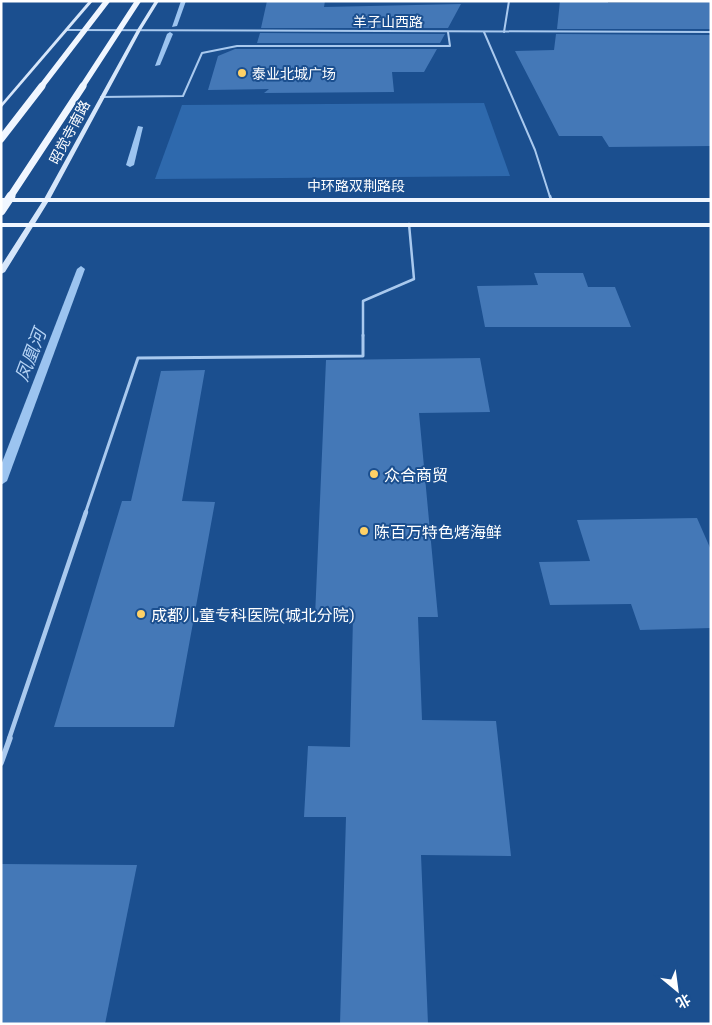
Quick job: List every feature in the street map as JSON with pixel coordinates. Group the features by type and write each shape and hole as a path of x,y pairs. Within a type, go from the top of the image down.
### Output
{"main road":[{"path":"1,139 107,1"},
{"name":"昭觉寺南路","path":"1,210 138,1"},
{"name":"中环路双荆路段","path":"1,200 711,200"},
{"path":"1,225 711,224"}],"street":[{"path":"1,107 91,1"},
{"name":"昭觉寺南路","path":"1,272 47,200 139,30 157,1"},
{"path":"504,32 509,1"},
{"name":"羊子山西路","path":"66,30 711,32"}],"lane":[{"path":"102,97 183,96 202,53 215,49 237,46 450,46 448,32"},
{"path":"484,32 535,150 551,199"},
{"path":"1,763 138,358 363,356 363,301 414,279 409,224"}],"shaded area":[{"path":"484,103 510,176 155,179 182,105"}],"building":[{"path":"267,1 325,1 324,7 461,4 448,28 261,28"},
{"path":"560,1 608,1 608,3 711,2 711,29 557,29"},
{"path":"260,33 445,34 440,43 257,43"},
{"path":"556,34 711,35 711,146 609,147 602,136 559,136 515,51 554,50"},
{"path":"235,49 437,49 424,72 392,72 394,92 264,93 269,89 208,90 218,56"},
{"path":"534,273 583,273 588,287 615,287 631,327 485,327 477,286 538,285"},
{"path":"480,358 490,412 419,413 438,617 418,617 422,720 496,721 511,856 421,855 428,1024 340,1024 346,817 304,817 308,746 350,747 353,617 315,617 326,360"},
{"name":"成都儿童专科医院(城北分院)","path":"205,370 182,501 215,502 174,727 54,727 122,501 131,501 161,371"},
{"path":"697,518 711,550 711,628 640,630 631,604 550,605 539,562 590,561 577,520"},
{"path":"1,864 137,865 105,1024 1,1024"}],"waterway":[{"name":"凤凰河","path":"174,26 184,1"},
{"name":"凤凰河","path":"157,65 170,34"},
{"name":"凤凰河","path":"130,165 140,127"},
{"name":"凤凰河","path":"1,481 81,269"}],"place":[{"name":"泰业北城广场","path":"242,73"},
{"name":"众合商贸","path":"374,474"},
{"name":"陈百万特色烤海鲜","path":"364,531"},
{"name":"成都儿童专科医院(城北分院)","path":"141,614"}]}
